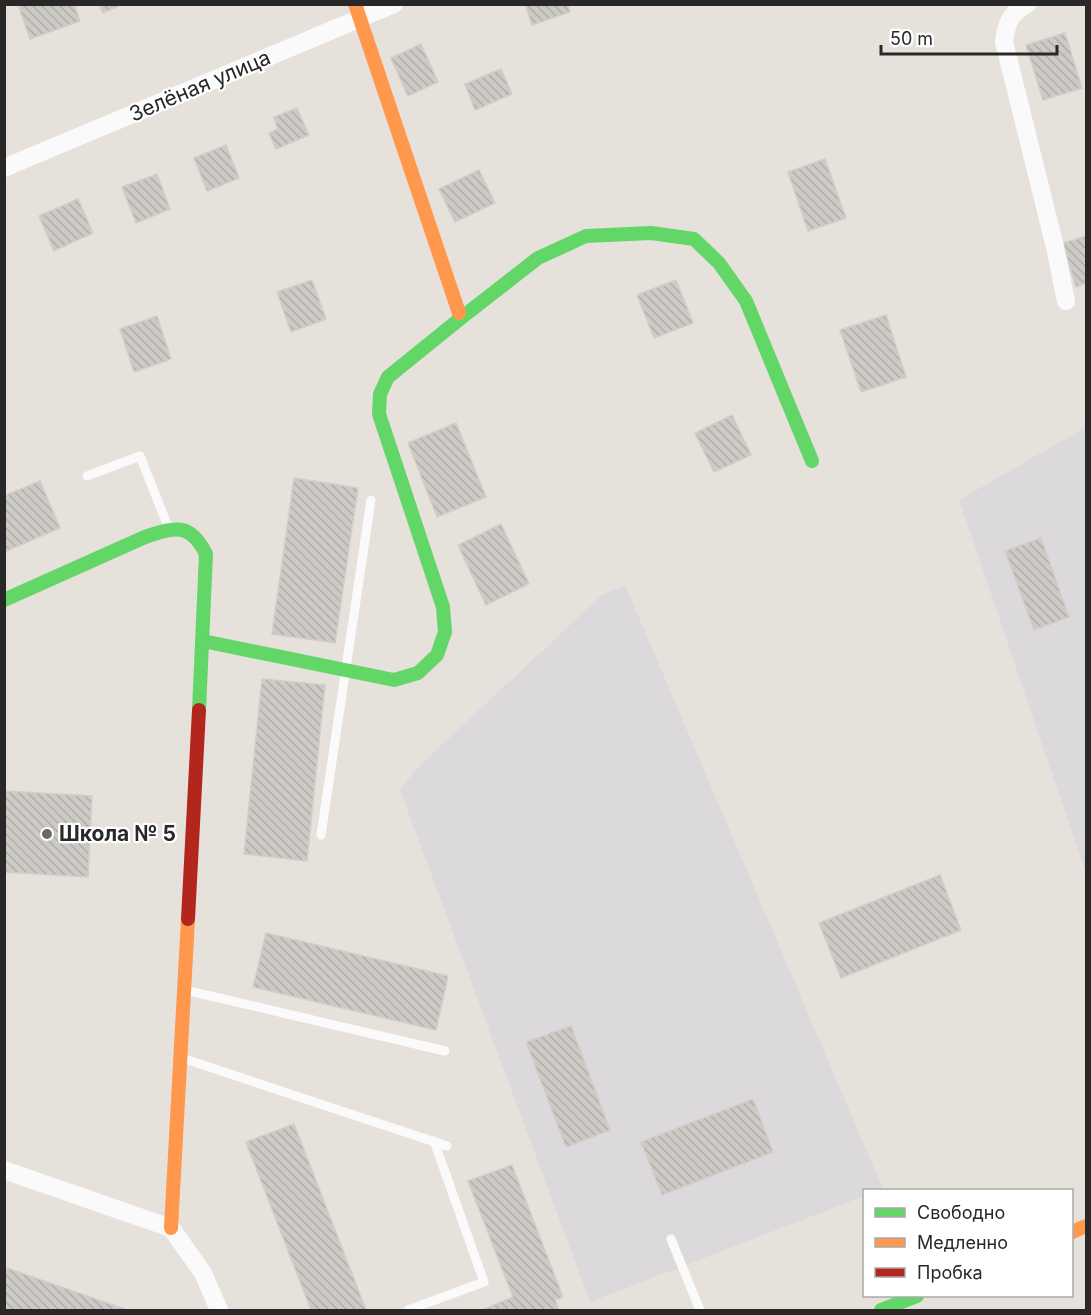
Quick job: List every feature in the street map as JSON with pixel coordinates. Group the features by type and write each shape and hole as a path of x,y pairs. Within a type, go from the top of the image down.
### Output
{"main road":[{"path":"358,12 461,318"},
{"path":"203,641 394,680 418,673 437,655 445,632 443,607 379,414 380,394 388,377 538,258 586,236 651,233 694,239 719,262 747,301 812,460"},
{"path":"4,600 145,537 169,529 186,531 198,538 206,554 171,1228"},
{"path":"880,1311 915,1297"}],"street":[{"name":"Зелёная улица","path":"4,168 358,12 394,4"},
{"path":"1027,4 1018,9 1006,23 1004,42 1055,247 1066,301"},
{"path":"4,1170 171,1228 203,1273 219,1311"}],"lane":[{"path":"87,476 140,456 169,529"},
{"path":"321,835 371,500"},
{"path":"184,990 446,1051"},
{"path":"180,1058 447,1146"},
{"path":"408,1311 484,1282 434,1142"},
{"path":"671,1239 700,1311"}],"shaded area":[{"path":"1086,427 1086,873 959,500"},
{"path":"625,585 883,1189 863,1189 863,1196 590,1302 400,790 417,768 602,595"}],"building":[{"path":"24,4 74,4 80,21 30,39 19,7"},
{"path":"99,4 123,4 103,13"},
{"path":"525,4 568,4 570,12 532,25"},
{"path":"1065,33 1082,88 1043,100 1026,45"},
{"path":"421,44 438,82 408,96 391,58"},
{"path":"501,69 512,94 475,110 465,84"},
{"path":"297,108 309,135 276,149 269,133 278,129 274,117"},
{"path":"226,145 239,178 207,191 194,158"},
{"path":"825,159 846,218 808,231 788,172"},
{"path":"479,170 495,203 455,222 439,189"},
{"path":"157,174 170,209 136,223 122,187"},
{"path":"78,199 93,233 54,251 39,216"},
{"path":"1086,236 1086,283 1076,287 1063,243"},
{"path":"312,280 326,319 291,332 277,292"},
{"path":"676,280 693,323 654,338 637,295"},
{"path":"886,315 906,377 861,392 840,330"},
{"path":"157,316 171,359 134,372 120,329"},
{"path":"732,415 751,455 714,472 695,433"},
{"path":"456,423 486,497 437,517 408,443"},
{"path":"294,478 358,488 335,643 272,634"},
{"path":"40,481 60,528 4,552 4,496"},
{"path":"501,524 529,584 486,605 458,545"},
{"path":"1041,538 1069,617 1034,630 1005,551"},
{"path":"262,679 325,685 307,861 244,854"},
{"name":"Школа № 5","path":"4,791 92,796 88,877 4,872"},
{"path":"940,875 961,930 841,978 819,923"},
{"path":"266,933 448,976 436,1030 253,987"},
{"path":"571,1026 610,1130 566,1147 526,1042"},
{"path":"753,1099 773,1152 662,1195 641,1142"},
{"path":"294,1124 366,1310 311,1310 246,1142"},
{"path":"512,1165 563,1297 555,1300 559,1310 482,1310 513,1297 468,1181"},
{"path":"4,1267 127,1310 4,1310"}],"traffic: fast":[{"path":"461,318 538,258 586,236 651,233 694,239 719,263 746,301 812,461"},
{"path":"203,641 394,680 418,673 437,655 445,632 443,607 379,414 380,394 388,377 461,318 459,313"},
{"path":"4,600 145,537 173,530 188,532 194,536 206,554 199,710"},
{"path":"881,1310 914,1297"}],"traffic: slow":[{"path":"355,4 459,313"},
{"path":"171,1228 188,919"},
{"path":"1073,1232 1086,1226"}],"traffic: jam":[{"path":"188,919 199,710"}],"place":[{"name":"Школа № 5","path":"47,834"}]}
